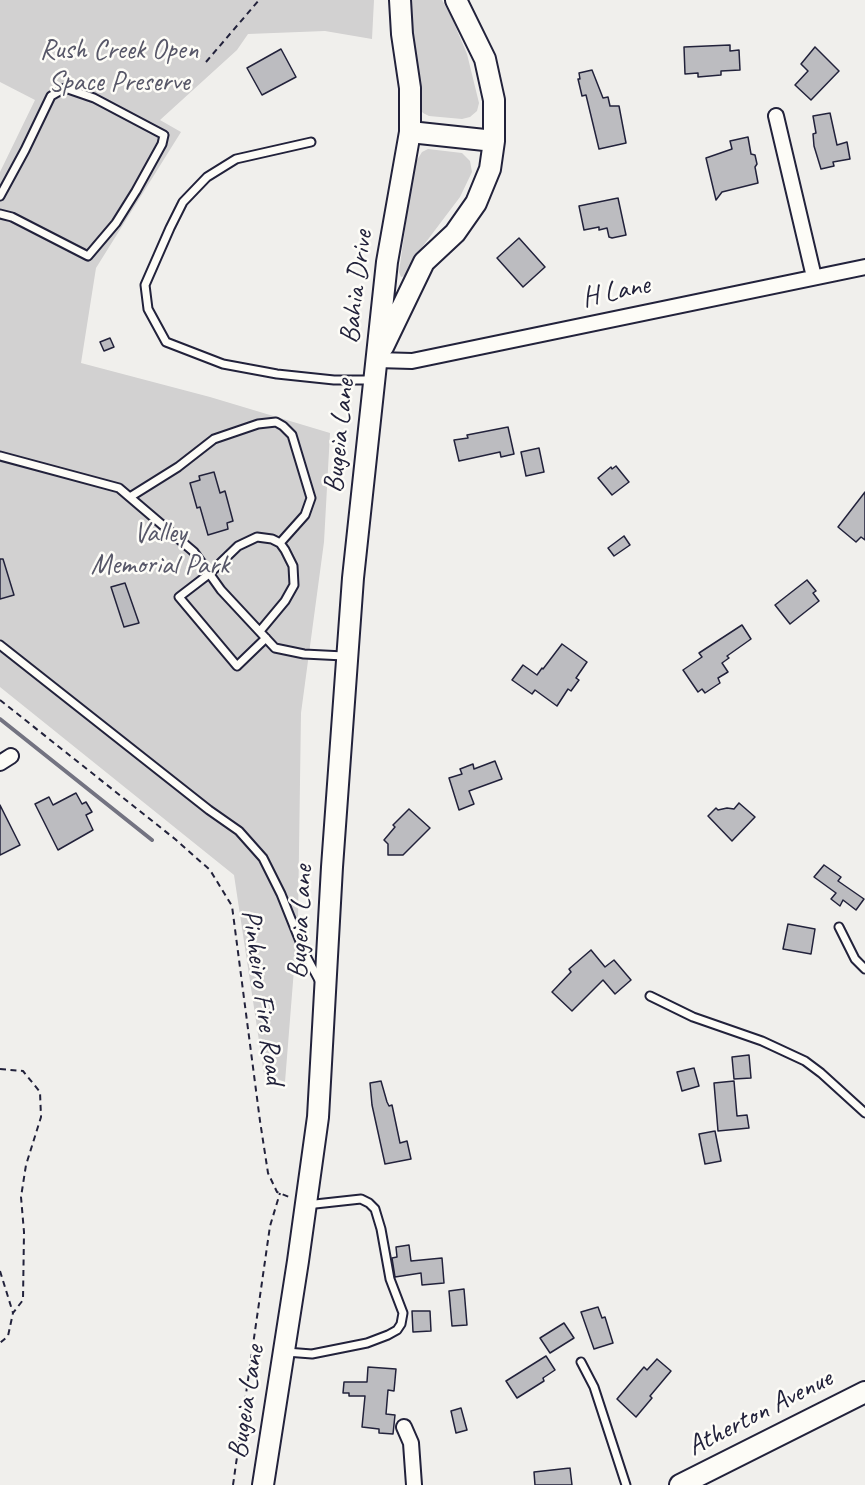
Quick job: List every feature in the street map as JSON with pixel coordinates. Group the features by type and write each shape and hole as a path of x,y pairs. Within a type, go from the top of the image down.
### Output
{"street":[{"name":"Bahia Drive","path":"377,360 387,262 410,132 410,88 402,34 400,0"},
{"name":"Bahia Drive","path":"377,360 424,262 455,233 476,203 490,169 494,141 494,99 485,59 456,0"},
{"path":"776,116 814,277"},
{"path":"410,132 494,141"},
{"name":"H Lane","path":"377,360 412,361 865,267"},
{"name":"Bugeia Lane","path":"263,1485 318,1116 346,656 377,360"},
{"name":"Atherton Avenue","path":"680,1485 865,1392"},
{"path":"404,1427 411,1443 414,1485"}],"lane":[{"path":"0,196 51,96 64,88 94,98 164,135 159,151 116,223 88,256 12,217 0,214"},
{"path":"311,142 236,159 207,177 183,202 170,228 145,285 148,309 166,342 223,364 277,374 334,380 375,380"},
{"path":"130,497 178,467 214,439 258,424 276,422 284,426 292,435 311,498 305,515 280,543"},
{"path":"0,456 119,488 194,552 220,590 275,648 304,654 346,656"},
{"path":"260,631 285,601 294,585 293,566 280,543 272,539 257,537 238,546 209,574 179,597 237,666 266,638"},
{"path":"0,645 209,810 239,831 263,858 281,894 305,954 325,992"},
{"path":"839,927 855,959 865,969"},
{"path":"650,996 693,1017 762,1041 805,1061 865,1113"},
{"path":"284,1352 312,1354 367,1343 397,1330 401,1324 402,1313 390,1279 375,1209 369,1203 361,1200 306,1205"},
{"path":"581,1362 594,1388 626,1485"}],"path":[{"path":"206,63 259,0"},
{"name":"Pinheiro Fire Road","path":"0,700 192,854 210,870 232,906 268,1173 280,1193"},
{"path":"0,1069 23,1071 40,1092 41,1118 26,1165 21,1197 24,1232 23,1300 13,1313 8,1336 0,1343"},
{"path":"233,1485 270,1226 280,1193 306,1205"},
{"path":"0,1271 13,1313"}],"green space":[{"name":"Valley Memorial Park","path":"0,0 374,0 372,39 325,31 248,34 237,50 160,120 181,132 96,268 81,363 210,397 330,433 324,542 301,713 298,919 285,1082 264,1074 234,875 0,687 0,172 35,100 0,82"},
{"path":"405,0 442,0 451,16 467,54 479,103 477,111 470,117 462,119 429,116 419,108"},
{"path":"428,149 462,153 470,161 472,172 460,197 423,246 405,276 401,277 399,272 414,165 422,152"}],"building":[{"path":"730,45 730,51 739,50 740,70 721,71 721,75 698,77 698,73 685,74 684,47"},
{"path":"815,47 839,71 811,100 795,85 808,71 801,64"},
{"path":"281,49 296,77 262,95 247,68"},
{"path":"592,70 603,98 608,97 610,106 619,106 626,143 599,149 586,95 582,96 578,79 580,79 579,73"},
{"path":"830,113 837,145 847,142 850,159 833,162 834,166 821,169 814,146 813,134 816,133 813,116"},
{"path":"748,137 751,154 755,155 757,164 755,167 758,183 722,192 716,200 706,158 732,149 730,141"},
{"path":"618,198 626,235 612,238 609,237 607,228 599,230 599,227 584,230 579,206"},
{"path":"519,238 545,267 523,287 497,258"},
{"path":"110,338 114,347 104,351 100,342"},
{"path":"508,427 514,454 501,457 500,452 459,461 454,440 468,438 467,435"},
{"path":"539,448 544,472 526,476 521,452"},
{"path":"616,466 629,482 612,495 598,478 611,467 612,469"},
{"path":"214,472 220,493 225,491 233,521 227,523 228,529 208,535 190,483 200,480 199,476"},
{"path":"865,492 865,540 861,537 856,542 838,527"},
{"path":"624,536 630,545 614,556 608,548"},
{"path":"0,559 3,559 14,595 0,599"},
{"path":"807,580 816,591 813,593 819,601 790,624 775,605"},
{"path":"125,583 139,623 124,627 111,587"},
{"path":"742,625 751,639 727,656 729,658 722,663 728,672 718,678 720,683 705,693 702,689 698,692 683,670 702,657 699,653"},
{"path":"562,644 587,662 576,678 579,680 571,691 568,689 557,706 535,690 532,694 512,680 523,665 537,675"},
{"path":"495,761 502,779 469,791 474,804 459,810 449,778 462,774 460,769 473,764 474,769"},
{"path":"76,793 82,804 86,802 92,812 86,815 93,830 58,850 35,804 49,797 53,805"},
{"path":"739,803 755,817 732,841 708,816 716,808 718,810 734,809"},
{"path":"0,805 20,845 0,855"},
{"path":"409,809 430,828 403,855 388,855 388,844 384,840 395,827 393,825"},
{"path":"824,865 841,877 838,881 864,899 856,910 843,900 840,906 831,899 836,893 814,877"},
{"path":"788,924 815,929 811,954 783,949"},
{"path":"591,950 605,967 614,960 631,980 615,994 603,980 572,1011 552,992 571,972 569,969"},
{"path":"749,1055 751,1078 734,1079 732,1057"},
{"path":"694,1068 699,1086 682,1091 677,1072"},
{"path":"381,1081 387,1102 389,1106 392,1105 400,1143 407,1141 411,1159 385,1164 372,1105 370,1083"},
{"path":"734,1081 737,1116 747,1115 749,1128 718,1131 714,1083"},
{"path":"715,1131 721,1161 705,1164 699,1134"},
{"path":"409,1245 411,1261 442,1258 444,1283 422,1285 421,1273 395,1277 392,1258 397,1257 396,1247"},
{"path":"464,1289 467,1325 452,1326 449,1291"},
{"path":"598,1307 602,1318 605,1317 613,1343 594,1349 581,1312"},
{"path":"412,1311 430,1311 431,1331 413,1332"},
{"path":"564,1323 574,1338 550,1353 540,1338"},
{"path":"546,1356 555,1370 543,1378 544,1381 517,1398 506,1381"},
{"path":"657,1359 671,1371 636,1417 617,1399 644,1367 647,1370"},
{"path":"368,1367 396,1369 394,1391 388,1390 386,1414 395,1415 393,1434 379,1433 379,1429 362,1427 365,1396 349,1396 349,1393 343,1393 344,1382 367,1382"},
{"path":"461,1408 467,1430 456,1433 451,1411"},
{"path":"570,1468 572,1485 535,1485 534,1472"}],"waterway":[{"path":"0,719 152,840"}],"park label":[{"name":"Rush Creek Open Space Preserve","path":"119,67"}]}
